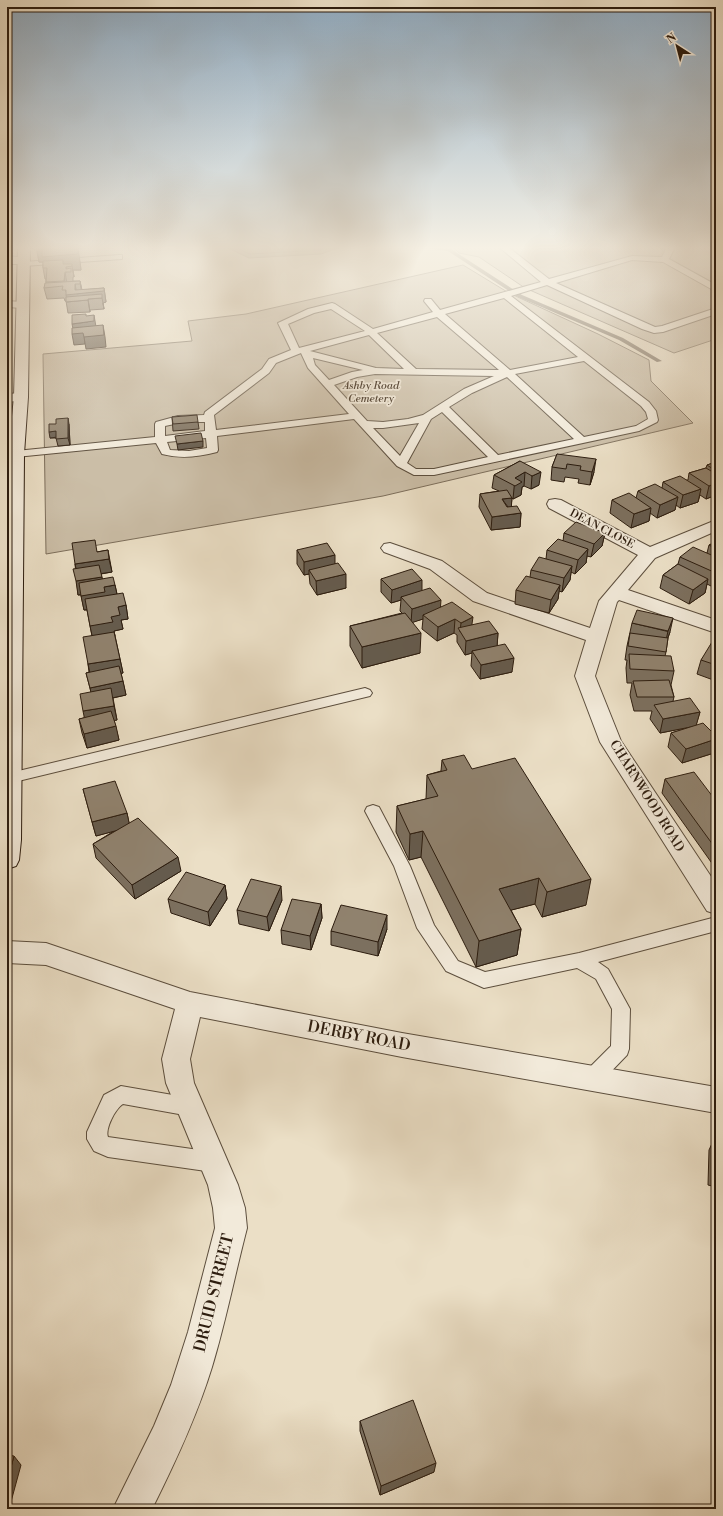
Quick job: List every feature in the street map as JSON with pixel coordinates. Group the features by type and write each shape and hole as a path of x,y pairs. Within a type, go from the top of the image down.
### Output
{"street":[{"path":"7,860 9,840 16,454 14,318"},
{"name":"DEAN CLOSE","path":"555,504 649,554"},
{"path":"649,554 716,525"},
{"path":"390,548 436,565 480,597 597,637"},
{"name":"CHARNWOOD ROAD","path":"649,554 608,601 585,676 611,742 716,904"},
{"path":"615,592 716,627"},
{"name":"DERBY ROAD","path":"7,952 46,954 190,1003 402,1045 716,1100"},
{"name":"DRUID STREET","path":"132,1509 165,1445 195,1366 231,1228 223,1185 180,1083 176,1059 190,1003"}],"lane":[{"path":"295,318 283,323 311,366 401,464 414,472 434,472 639,428 653,420 651,411 645,404 534,318"},
{"path":"350,318 372,332 413,372"},
{"path":"209,419 193,418 171,420 160,424 160,439 166,452 177,455 213,450 209,414 266,371 272,361 422,318"},
{"path":"444,318 508,373 582,440"},
{"path":"625,318 654,330 663,329 696,318"},
{"path":"303,352 383,371"},
{"path":"326,384 355,374 383,371 508,373 586,358"},
{"path":"365,424 382,425 410,422 427,417 468,391 508,373"},
{"path":"443,407 496,459"},
{"path":"16,454 211,434 357,416"},
{"path":"401,464 427,417"},
{"path":"10,778 365,693"},
{"path":"373,811 402,866 426,928 452,966 484,980 580,960 716,924"},
{"path":"580,960 602,974 621,1009 620,1049 592,1078"},
{"path":"190,1107 121,1094 111,1101 97,1132 97,1139 101,1144 108,1147 213,1162"}],"green space":[{"name":"Ashby Road Cemetery","path":"215,318 563,318 649,360 651,381 693,423 383,496 46,554 43,354 192,341 188,321"},
{"path":"593,318 716,318 716,339 674,353"}],"building":[{"path":"72,318 94,318 94,321 72,324"},
{"path":"103,325 104,335 84,337 83,333 72,334 72,328"},
{"path":"197,415 198,422 173,424 172,417"},
{"path":"68,418 68,438 56,439 56,431 49,432 49,424 56,424 56,419"},
{"path":"201,433 203,441 177,444 175,436"},
{"path":"557,454 596,459 592,472 580,470 581,466 567,464 566,469 552,467"},
{"path":"520,461 541,472 532,476 525,472 515,478 522,482 515,486 494,475"},
{"path":"716,462 716,471 707,465"},
{"path":"706,468 716,474 716,483 709,486 689,473"},
{"path":"680,476 701,489 683,495 663,482"},
{"path":"655,484 678,497 660,505 638,491"},
{"path":"507,490 512,498 502,499 507,507 517,506 521,513 492,517 480,494"},
{"path":"629,493 651,508 634,514 612,500"},
{"path":"576,522 605,533 594,544 564,533"},
{"path":"558,539 588,549 578,560 547,550"},
{"path":"95,540 97,552 108,550 109,559 75,564 72,543"},
{"path":"716,542 716,549 709,545"},
{"path":"327,543 335,555 304,562 297,550"},
{"path":"693,547 716,557 716,573 680,557"},
{"path":"539,557 572,566 564,578 531,570"},
{"path":"338,563 346,574 316,581 309,570"},
{"path":"678,564 708,579 693,590 663,575"},
{"path":"99,565 102,577 76,581 73,569"},
{"path":"412,569 422,580 392,590 381,579"},
{"path":"526,576 560,585 551,600 516,590"},
{"path":"113,577 115,585 104,587 105,592 81,596 79,583"},
{"path":"430,588 441,600 412,609 401,597"},
{"path":"123,593 126,605 118,607 120,615 111,617 113,622 90,626 85,599"},
{"path":"452,602 473,617 461,623 455,619 438,627 423,615"},
{"path":"637,610 673,618 668,631 632,623"},
{"path":"405,613 421,633 362,647 350,626"},
{"path":"489,621 498,633 466,641 458,628"},
{"path":"114,632 120,659 88,664 83,637"},
{"path":"630,633 668,638 666,652 628,646"},
{"path":"712,642 716,643 716,665 701,660"},
{"path":"505,644 514,658 481,665 472,651"},
{"path":"629,654 671,656 674,671 630,669"},
{"path":"119,666 123,681 90,688 86,673"},
{"path":"669,680 674,697 637,697 633,681"},
{"path":"111,688 114,706 83,711 80,694"},
{"path":"690,698 700,712 663,719 654,705"},
{"path":"111,711 116,726 84,734 79,719"},
{"path":"703,723 716,736 716,739 686,749 671,733"},
{"path":"464,755 472,769 515,758 591,879 547,892 539,878 499,889 521,929 479,941 423,831 410,834 397,806 438,796 427,775 447,770 442,760"},
{"path":"694,772 716,801 716,849 665,779"},
{"path":"115,781 127,813 92,822 83,789"},
{"path":"138,818 178,857 132,885 93,844"},
{"path":"186,872 225,885 208,912 168,899"},
{"path":"251,879 281,886 267,917 237,910"},
{"path":"292,899 321,904 310,936 281,930"},
{"path":"341,905 387,915 378,942 331,931"},
{"path":"413,1400 436,1463 381,1486 360,1421"},
{"path":"7,1455 14,1456 7,1482"}],"waterway":[{"path":"571,318 621,339 659,361"}]}
